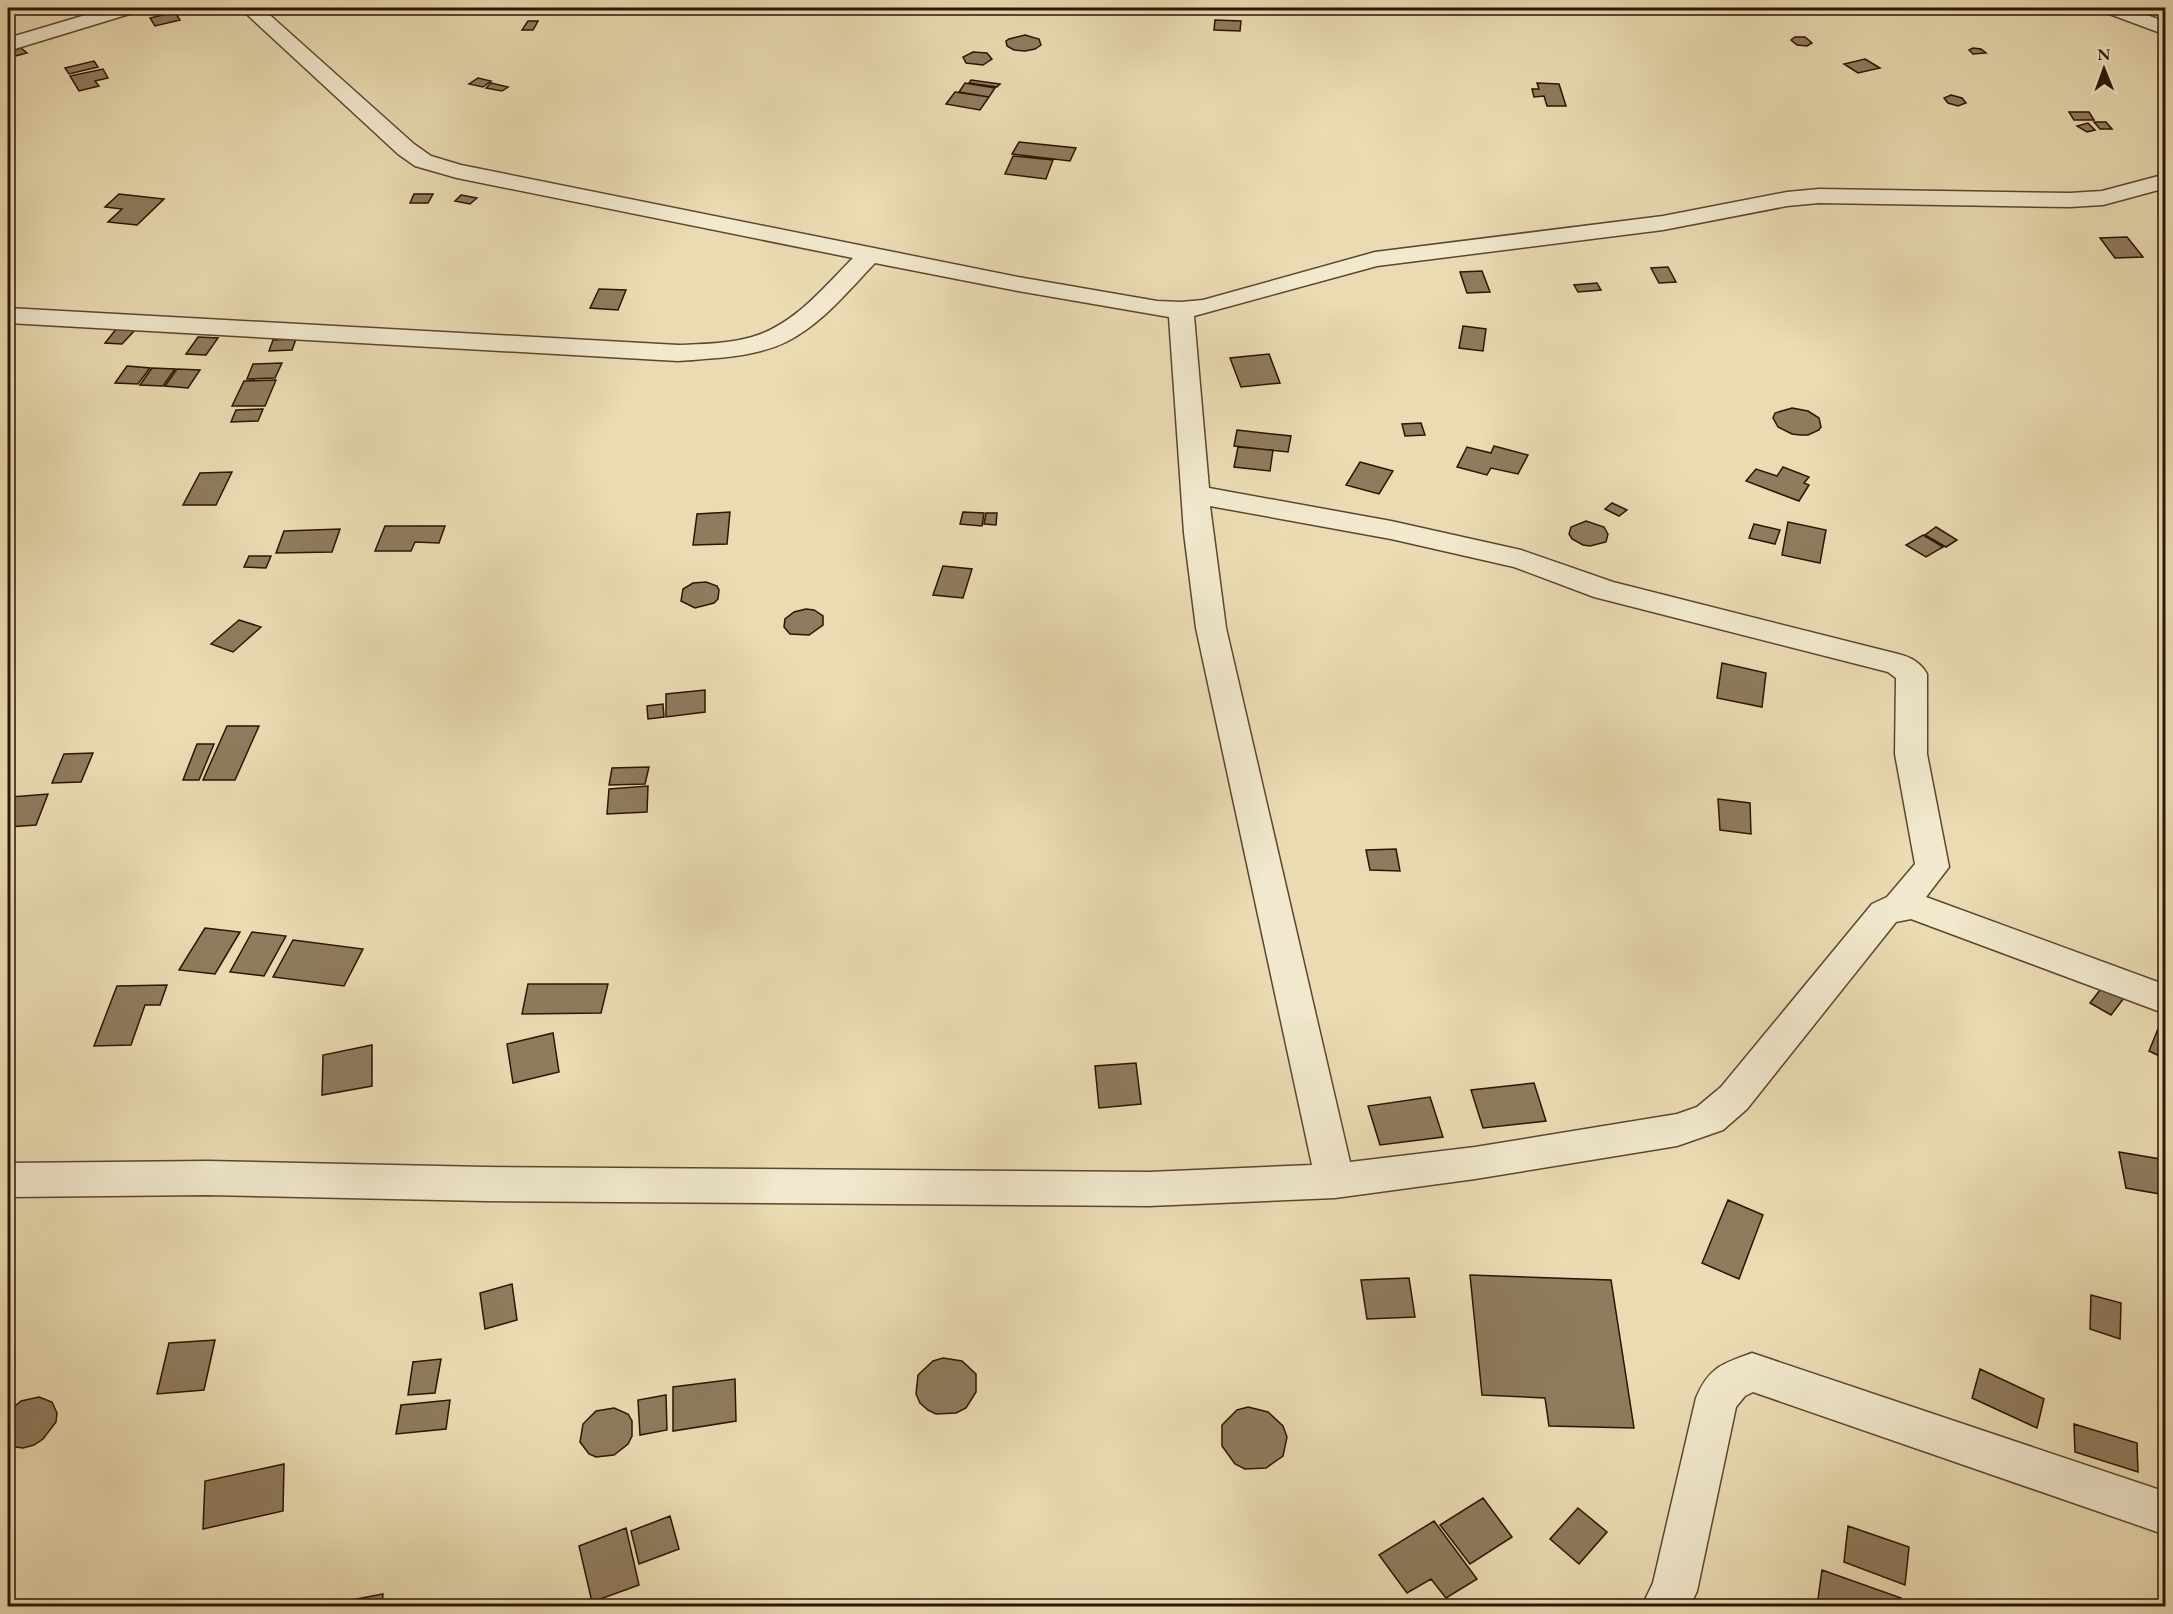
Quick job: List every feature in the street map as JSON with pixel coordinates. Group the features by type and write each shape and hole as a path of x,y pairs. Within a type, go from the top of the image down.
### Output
{"street":[{"path":"8,45 129,8"},
{"path":"250,8 423,161 457,171 870,254 1134,305 1181,310 1205,307 1375,259 1663,223 1788,199 1819,196 2070,200 2103,198 2166,181"},
{"path":"2111,8 2166,29"},
{"path":"8,316 688,352 762,343 800,323 870,254"},
{"path":"1181,310 1196,495 1211,628 1335,1181"},
{"path":"8,1180 207,1178 509,1184 1137,1189 1335,1181 1475,1163 1665,1132 1710,1119 1734,1098 1884,914 1899,906 1932,867 1911,754 1912,674 1898,664 1604,590 1521,559 1391,531 1196,495"},
{"path":"1899,906 1913,906 2166,1000"},
{"path":"1665,1606 1674,1592 1717,1398 1730,1382 1752,1372 2166,1514"}],"building":[{"path":"175,12 180,20 155,26 150,18"},
{"path":"1215,20 1241,21 1240,31 1214,30"},
{"path":"528,21 538,21 533,30 522,30"},
{"path":"1025,35 1039,39 1041,45 1025,51 1014,50 1007,46 1006,41 1009,39"},
{"path":"1795,37 1805,37 1812,43 1807,46 1797,45 1791,40"},
{"path":"21,48 27,53 8,58 8,52"},
{"path":"1981,49 1986,53 1973,54 1969,50"},
{"path":"973,52 987,53 992,59 983,65 966,63 963,57"},
{"path":"1865,59 1880,68 1858,73 1844,64"},
{"path":"94,61 98,67 69,74 65,68"},
{"path":"103,69 108,78 95,81 99,86 79,91 70,76"},
{"path":"478,78 491,81 483,87 469,84"},
{"path":"971,80 1000,84 997,87 969,83"},
{"path":"491,83 508,87 502,91 486,88"},
{"path":"965,83 995,88 989,97 959,92"},
{"path":"1537,83 1559,84 1566,106 1547,106 1544,96 1534,97 1532,89 1539,89"},
{"path":"955,92 989,97 980,110 946,104"},
{"path":"1951,95 1962,98 1966,103 1958,106 1948,103 1944,98"},
{"path":"2069,112 2089,112 2094,120 2074,120"},
{"path":"2094,122 2106,122 2112,129 2100,129"},
{"path":"2088,123 2095,130 2087,132 2077,126"},
{"path":"1019,142 1076,148 1070,161 1012,154"},
{"path":"1013,156 1053,160 1046,179 1005,174"},
{"path":"119,194 164,199 137,225 108,222 122,209 105,207"},
{"path":"414,194 433,194 428,203 410,203"},
{"path":"461,195 477,198 470,204 455,201"},
{"path":"2127,237 2143,257 2115,258 2100,238"},
{"path":"1668,267 1676,282 1659,283 1651,268"},
{"path":"1482,271 1490,292 1467,293 1460,272"},
{"path":"1597,283 1601,290 1578,292 1574,285"},
{"path":"599,289 626,290 618,310 590,308"},
{"path":"1463,326 1486,329 1483,351 1459,348"},
{"path":"117,328 135,330 122,344 105,343"},
{"path":"198,337 218,338 206,355 186,354"},
{"path":"296,339 292,350 269,351 273,340"},
{"path":"1269,354 1280,383 1241,387 1230,358"},
{"path":"282,363 275,378 247,379 253,364"},
{"path":"127,366 150,368 138,384 115,383"},
{"path":"152,368 175,369 163,386 140,385"},
{"path":"177,369 200,370 188,388 165,386"},
{"path":"276,380 265,406 232,406 244,381"},
{"path":"1792,408 1808,411 1819,418 1821,427 1819,430 1808,435 1800,435 1778,427 1773,418 1775,413"},
{"path":"263,409 258,421 231,422 236,410"},
{"path":"1421,423 1425,435 1405,436 1402,424"},
{"path":"1237,430 1291,436 1288,452 1234,446"},
{"path":"1494,446 1528,455 1518,474 1491,468 1487,475 1457,467 1467,447 1491,453"},
{"path":"1238,447 1273,450 1270,471 1234,467"},
{"path":"1360,462 1393,471 1379,494 1346,485"},
{"path":"1783,467 1809,477 1804,483 1809,485 1799,501 1746,481 1756,469 1777,476"},
{"path":"232,472 216,505 183,505 200,473"},
{"path":"1612,503 1627,510 1619,516 1605,509"},
{"path":"730,512 727,544 693,545 697,514"},
{"path":"963,512 984,513 982,526 960,524"},
{"path":"986,513 997,513 996,525 984,524"},
{"path":"1586,521 1604,527 1608,534 1606,542 1590,546 1572,539 1569,534 1571,527"},
{"path":"1788,522 1826,530 1820,563 1782,555"},
{"path":"1754,524 1780,530 1775,544 1749,538"},
{"path":"385,526 445,526 439,543 415,542 411,551 375,551"},
{"path":"1936,527 1957,540 1946,547 1925,535"},
{"path":"340,529 332,552 276,553 284,531"},
{"path":"1923,535 1943,547 1926,557 1906,545"},
{"path":"249,556 271,556 266,568 244,567"},
{"path":"943,566 972,569 963,598 933,595"},
{"path":"706,582 717,586 719,590 718,599 714,603 695,608 681,601 683,589 693,583"},
{"path":"814,610 823,616 823,625 809,635 790,634 784,627 785,619 794,612"},
{"path":"239,620 261,627 233,652 211,644"},
{"path":"1722,663 1766,673 1762,707 1717,698"},
{"path":"705,690 705,712 666,717 666,694"},
{"path":"663,704 664,717 648,719 647,706"},
{"path":"227,726 259,726 235,780 203,780"},
{"path":"197,744 214,744 199,780 183,780"},
{"path":"93,753 81,782 52,783 64,754"},
{"path":"649,767 645,784 609,785 612,768"},
{"path":"648,786 647,812 607,814 609,789"},
{"path":"48,794 36,825 8,827 8,806 11,797"},
{"path":"1718,799 1750,803 1751,834 1720,830"},
{"path":"1396,849 1400,871 1370,870 1366,850"},
{"path":"205,928 240,932 215,974 179,970"},
{"path":"252,932 286,936 264,976 230,972"},
{"path":"293,940 363,949 344,986 273,977"},
{"path":"528,984 608,984 601,1013 522,1014"},
{"path":"167,985 160,1005 145,1005 131,1045 94,1046 117,986"},
{"path":"2103,986 2124,998 2111,1015 2090,1003"},
{"path":"2158,1029 2166,1032 2166,1059 2149,1051"},
{"path":"553,1033 559,1072 513,1083 507,1044"},
{"path":"372,1045 372,1086 322,1095 323,1055"},
{"path":"1136,1063 1141,1104 1099,1108 1095,1066"},
{"path":"1534,1083 1546,1121 1483,1128 1471,1090"},
{"path":"1430,1097 1443,1137 1380,1145 1368,1106"},
{"path":"2119,1152 2166,1160 2166,1195 2126,1188"},
{"path":"1728,1200 1763,1215 1739,1279 1702,1263"},
{"path":"1470,1275 1611,1280 1634,1428 1549,1426 1545,1398 1482,1395"},
{"path":"1409,1278 1415,1317 1367,1319 1361,1280"},
{"path":"512,1284 517,1320 485,1329 480,1293"},
{"path":"2091,1295 2121,1303 2120,1339 2090,1329"},
{"path":"215,1340 204,1390 157,1394 169,1343"},
{"path":"943,1358 962,1361 976,1374 976,1392 966,1408 956,1413 936,1414 920,1403 916,1394 918,1375 933,1361"},
{"path":"441,1359 435,1393 408,1395 413,1362"},
{"path":"1980,1369 2044,1399 2037,1428 1972,1398"},
{"path":"735,1379 736,1421 673,1431 673,1387"},
{"path":"666,1395 667,1430 640,1435 638,1400"},
{"path":"39,1397 52,1402 57,1413 56,1422 43,1439 34,1445 23,1448 8,1446 8,1412 21,1401"},
{"path":"450,1400 446,1429 396,1434 401,1405"},
{"path":"1248,1407 1268,1412 1283,1426 1287,1437 1283,1456 1266,1468 1245,1469 1235,1464 1222,1446 1222,1425 1237,1410"},
{"path":"614,1408 628,1414 632,1421 632,1436 628,1444 614,1455 596,1457 589,1454 580,1442 583,1424 596,1411"},
{"path":"2074,1424 2137,1443 2138,1472 2075,1452"},
{"path":"284,1464 283,1511 203,1529 205,1481"},
{"path":"1483,1498 1512,1537 1470,1564 1440,1525"},
{"path":"1578,1508 1607,1532 1579,1564 1550,1539"},
{"path":"670,1516 679,1549 639,1564 631,1531"},
{"path":"1434,1521 1477,1579 1446,1598 1431,1579 1407,1593 1379,1555"},
{"path":"1848,1526 1909,1547 1905,1585 1844,1562"},
{"path":"626,1528 639,1585 592,1602 579,1546"},
{"path":"1822,1570 1901,1598 1900,1606 1817,1606"},
{"path":"383,1594 382,1606 320,1606"}]}
